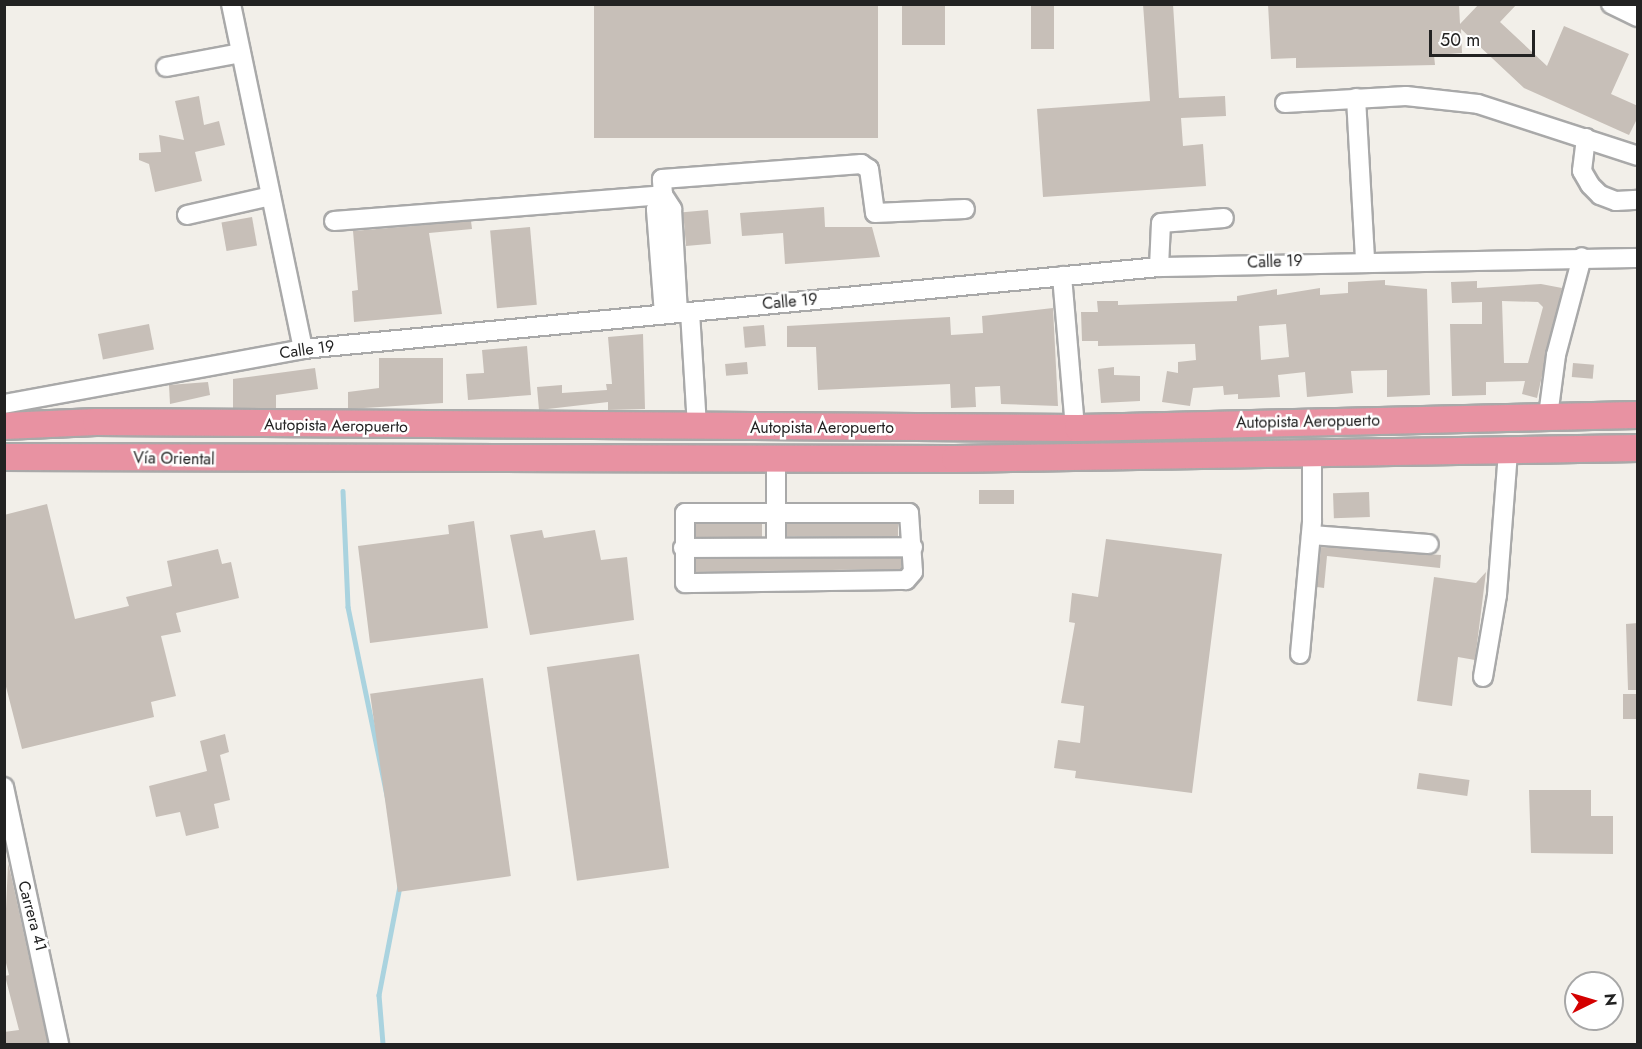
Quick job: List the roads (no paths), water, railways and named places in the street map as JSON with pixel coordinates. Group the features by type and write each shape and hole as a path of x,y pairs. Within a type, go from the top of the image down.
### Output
{"highway":[{"name":"Autopista Aeropuerto","path":"5,420 697,428 1076,428 1638,415"},
{"name":"Autopista Aeropuerto","path":"343,459 776,459 1312,454 1638,448"},
{"name":"Vía Oriental","path":"4,457 343,459"}],"street":[{"path":"231,4 303,349"},
{"path":"1611,4 1638,17"},
{"path":"166,67 241,53"},
{"path":"1286,103 1407,96 1478,104 1638,156"},
{"path":"1356,98 1365,260"},
{"path":"1586,138 1582,171 1590,185 1600,195 1616,201 1638,200"},
{"path":"697,428 677,313 672,209 663,195 663,179 861,164 868,169 875,213 965,209"},
{"path":"334,221 663,195"},
{"path":"187,215 271,196"},
{"path":"1159,267 1161,224 1224,218"},
{"path":"1548,416 1556,355 1582,257"},
{"name":"Calle 19","path":"5,420 303,349 1159,267 1365,260 1638,258"},
{"path":"1062,276 1076,428"},
{"path":"1484,677 1497,595 1508,451"},
{"path":"1300,654 1311,535 1312,454"},
{"path":"776,459 776,547"},
{"path":"685,513 776,514 909,513 913,572 906,580 685,583 683,548 685,513"},
{"path":"1311,535 1429,544"},
{"path":"683,548 913,547"},
{"name":"Carrera 41","path":"4,787 59,1044"}],"waterway":[{"path":"343,491 348,607 400,859 401,881 379,995 383,1044"}]}
